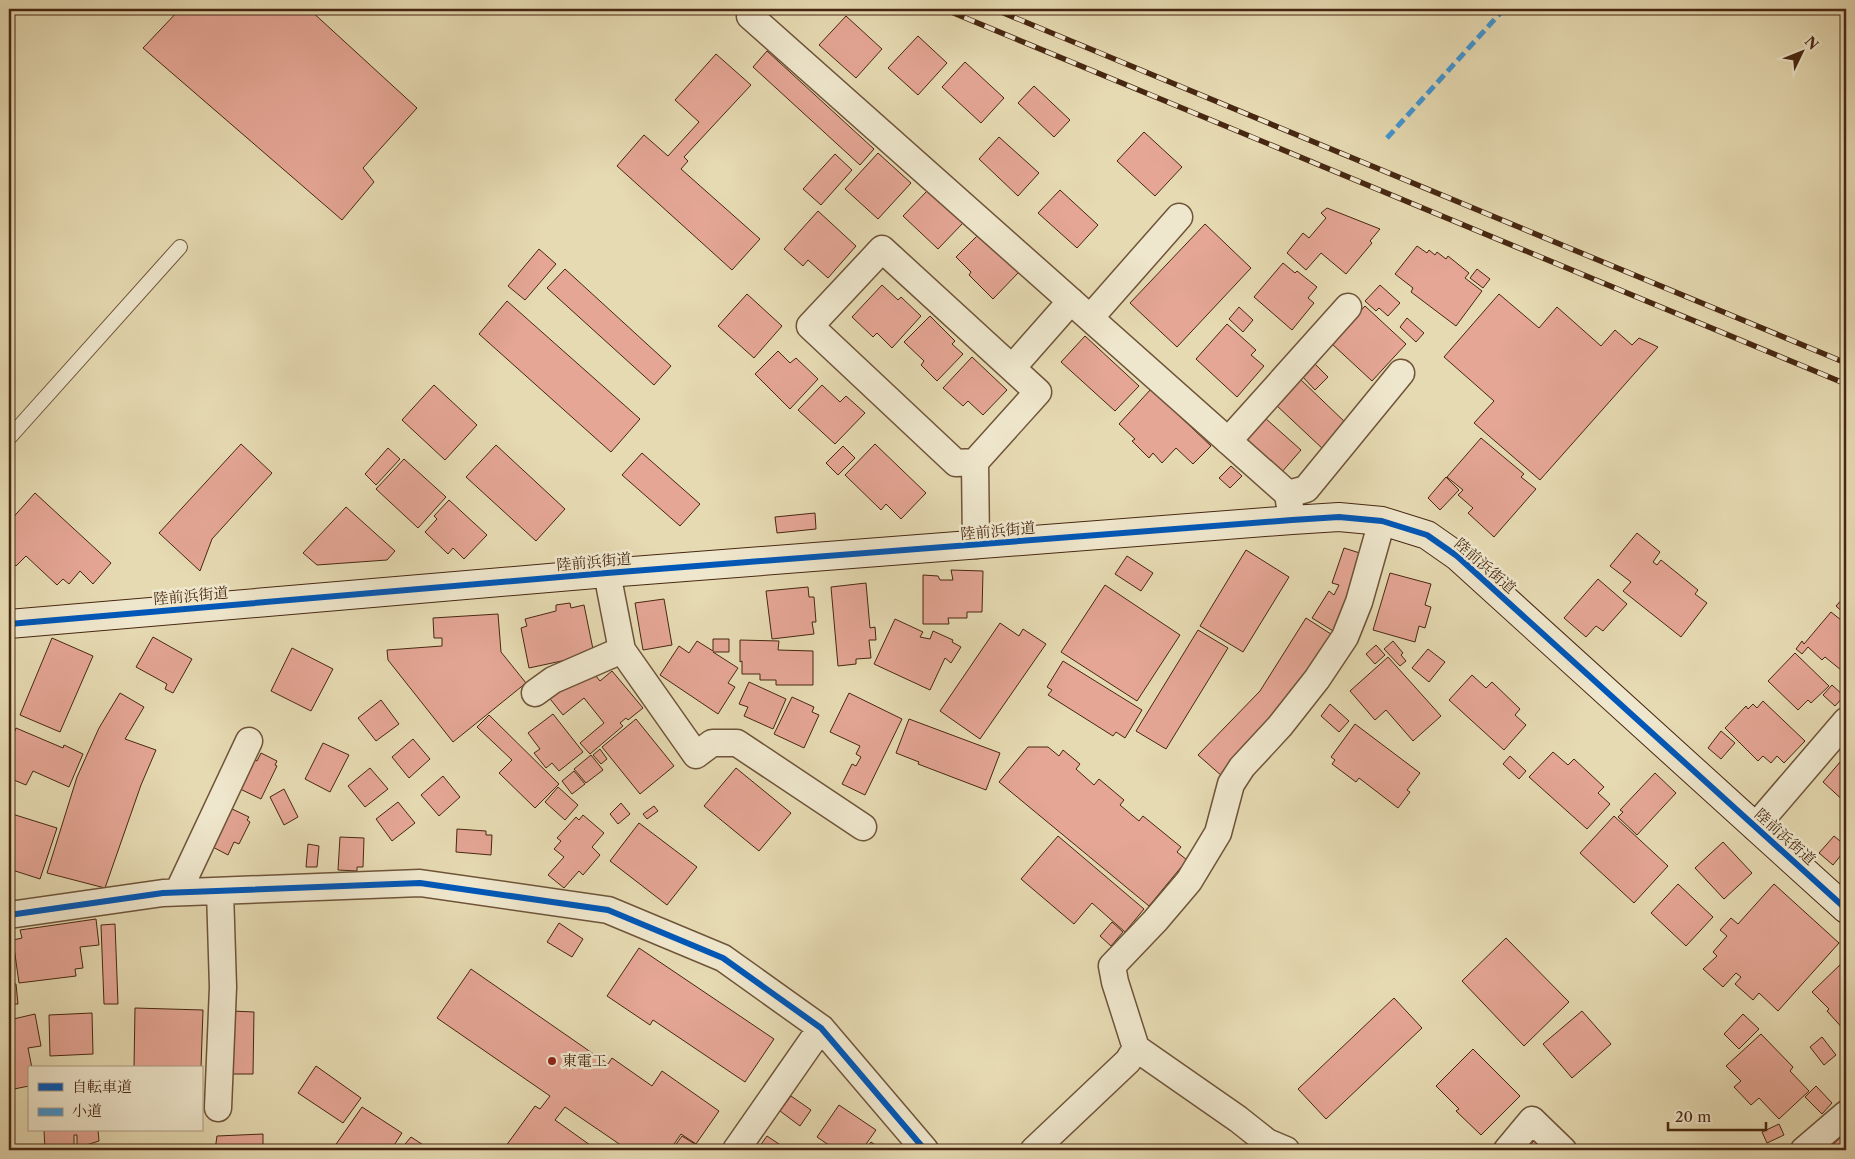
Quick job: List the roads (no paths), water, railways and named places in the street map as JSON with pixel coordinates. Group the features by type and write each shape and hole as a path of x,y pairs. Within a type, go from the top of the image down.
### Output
{"street":[{"path":"750,16 1288,494 1292,520"},
{"path":"1090,318 1179,217"},
{"path":"975,462 956,463 810,326 882,249 1038,392 975,462 976,545"},
{"path":"1012,368 1071,302"},
{"path":"1228,441 1348,307"},
{"path":"1288,494 1306,489 1401,373"},
{"name":"陸前浜街道","path":"9,624 607,573 1292,520 1339,517 1382,521 1427,535 1457,556 1846,909"},
{"path":"1286,1150 1267,1142 1238,1119 1136,1048 1115,982 1112,966 1155,921 1189,881 1218,833 1231,784 1242,767 1280,726 1317,679 1345,637 1359,602 1382,521"},
{"path":"607,573 622,650 696,755 712,743 737,743 863,827"},
{"path":"535,693 553,680 622,650"},
{"path":"1755,827 1846,722"},
{"path":"178,892 249,741"},
{"path":"9,915 163,893 420,883 608,910 723,958 821,1028 926,1150"},
{"path":"218,1108 223,987 220,891"},
{"path":"736,1150 821,1028"},
{"path":"1034,1150 1128,1062 1136,1048"},
{"path":"1804,1150 1846,1114"},
{"path":"1507,1150 1532,1120 1563,1150"}],"lane":[{"path":"9,438 180,247"}],"railway":[{"path":"944,9 1846,384"},
{"path":"994,9 1846,363"}],"place":[{"name":"東電工","path":"552,1061"}]}
